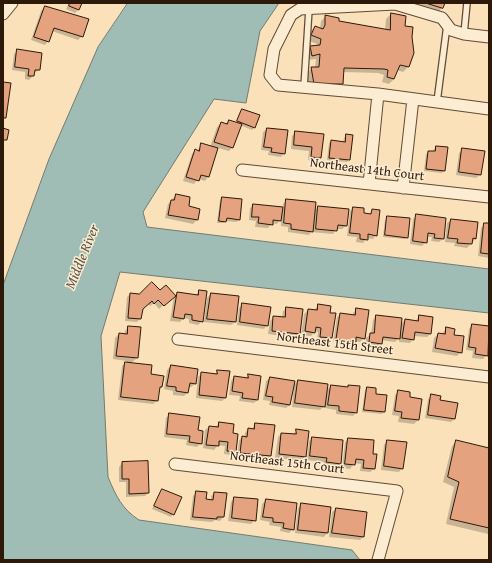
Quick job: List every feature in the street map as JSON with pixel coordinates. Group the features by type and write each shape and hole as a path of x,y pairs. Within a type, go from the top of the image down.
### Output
{"street":[{"path":"3,14 12,3"},
{"path":"489,37 464,34 451,30 442,18 395,4 300,9 291,15 274,49 270,75 278,85 378,94 489,109"},
{"path":"369,184 378,94"},
{"path":"403,188 413,99"},
{"name":"Northeast 14th Court","path":"242,170 489,197"},
{"name":"Northeast 15th Street","path":"178,339 489,377"},
{"name":"Northeast 15th Court","path":"175,464 397,491 378,560"}],"lane":[{"path":"464,34 468,3"},
{"path":"304,87 309,8"},
{"path":"437,102 447,24"}],"water":[{"name":"Middle River","path":"128,3 279,3 260,31 246,103 214,99 143,212 147,227 489,269 489,313 120,272 101,336 108,477 124,507 139,520 352,550 360,560 3,560 3,285 49,159 98,47"}],"building":[{"path":"70,3 82,3 79,10 69,6"},
{"path":"426,3 445,3 443,8"},
{"path":"45,6 89,19 83,37 54,28 49,42 34,37"},
{"path":"391,13 406,16 405,26 413,27 412,37 414,53 409,67 400,65 394,79 387,77 388,70 384,69 344,68 343,84 314,84 311,67 319,67 320,54 312,56 310,46 320,45 321,39 311,35 315,26 323,29 325,25 325,15 339,18 339,21 390,30"},
{"path":"17,49 42,53 40,70 35,70 34,76 28,76 29,69 15,67"},
{"path":"3,82 11,83 6,118 3,118"},
{"path":"242,109 260,115 255,128 237,121"},
{"path":"229,120 242,124 233,148 214,142 221,122 227,124"},
{"path":"3,128 9,130 7,140 3,140"},
{"path":"267,128 288,130 285,154 271,152 272,148 264,147"},
{"path":"295,131 324,134 321,158 311,157 312,147 294,145"},
{"path":"346,134 353,135 350,160 329,158 331,140 345,142"},
{"path":"201,143 218,148 209,177 201,175 199,181 186,177 195,149 199,151"},
{"path":"436,146 448,147 445,171 426,169 428,151 435,151"},
{"path":"462,148 485,151 481,175 459,172"},
{"path":"176,194 190,197 189,206 200,209 198,220 168,215 171,200 174,200"},
{"path":"222,197 242,199 240,220 227,218 226,222 219,221"},
{"path":"286,199 316,202 313,232 291,229 291,224 284,223"},
{"path":"253,204 283,207 281,221 273,220 273,225 258,223 259,217 252,217"},
{"path":"318,206 349,209 347,226 338,225 337,231 316,229"},
{"path":"353,207 364,208 364,213 371,214 372,209 380,210 377,236 368,234 368,240 360,239 360,234 350,233"},
{"path":"416,214 446,218 444,239 434,238 435,234 428,233 427,243 413,241"},
{"path":"387,216 410,218 408,238 385,235"},
{"path":"451,219 478,222 476,239 473,238 472,244 457,243 458,239 448,238"},
{"path":"484,223 489,223 489,254 481,253"},
{"path":"152,282 160,290 166,285 176,296 164,306 158,300 154,304 152,301 143,309 141,319 128,318 130,293 139,294"},
{"path":"199,290 207,291 203,322 192,320 192,315 185,314 184,319 173,317 177,292 198,295"},
{"path":"211,293 239,296 236,322 207,319"},
{"path":"242,303 271,307 268,326 240,322"},
{"path":"318,304 331,306 330,313 336,313 332,338 320,337 321,328 316,327 315,333 305,331 308,309 317,310"},
{"path":"286,307 303,309 300,334 272,331 273,316 285,317"},
{"path":"356,308 369,310 365,339 356,337 356,342 336,339 340,313 355,315"},
{"path":"376,315 402,318 400,339 383,337 382,344 369,342 370,333 374,333"},
{"path":"419,315 433,317 431,334 415,332 414,340 402,338 405,319 418,321"},
{"path":"472,324 489,326 488,356 475,354 476,348 469,347"},
{"path":"128,326 141,327 138,358 116,356 119,333 127,334"},
{"path":"446,327 455,329 454,335 464,336 462,353 435,348 438,333 445,334"},
{"path":"125,362 152,365 151,374 164,376 162,387 160,387 158,401 121,397"},
{"path":"171,365 198,369 196,384 190,383 188,393 176,391 176,387 167,386"},
{"path":"217,370 230,371 226,398 199,395 201,372 217,374"},
{"path":"248,374 261,376 258,400 242,398 243,393 232,391 234,376 248,378"},
{"path":"270,377 295,381 290,405 272,402 273,397 266,396"},
{"path":"298,380 328,384 325,407 295,403"},
{"path":"331,385 348,387 348,385 360,386 357,413 339,411 339,406 328,405"},
{"path":"367,387 376,388 376,394 387,395 385,412 364,410"},
{"path":"398,390 410,392 410,397 422,399 419,420 401,418 402,412 395,411"},
{"path":"431,394 441,396 440,400 458,403 455,419 428,415"},
{"path":"169,413 200,417 198,430 203,431 202,444 189,442 190,436 167,434"},
{"path":"219,422 234,424 233,433 238,434 236,452 227,451 228,442 219,441 219,446 206,445 209,426 218,427"},
{"path":"255,423 275,425 271,456 240,453 242,436 247,437 248,428 254,429"},
{"path":"296,429 309,431 306,457 279,454 281,433 296,434"},
{"path":"312,437 343,440 341,464 326,462 327,458 310,456"},
{"path":"348,438 374,440 373,454 377,454 375,469 363,468 364,460 356,459 355,465 345,464"},
{"path":"387,440 407,442 403,469 384,466"},
{"path":"456,440 489,448 489,528 450,519 459,482 448,477"},
{"path":"148,461 149,493 129,494 129,479 122,479 122,462"},
{"path":"162,489 182,497 174,515 154,506"},
{"path":"196,491 207,492 206,499 213,500 214,492 227,493 224,517 217,517 217,519 193,517"},
{"path":"234,497 258,499 256,521 232,518"},
{"path":"266,499 297,503 294,530 283,528 284,523 273,522 273,518 263,517"},
{"path":"301,503 331,507 328,533 298,530"},
{"path":"336,508 367,512 364,537 332,533"}]}
